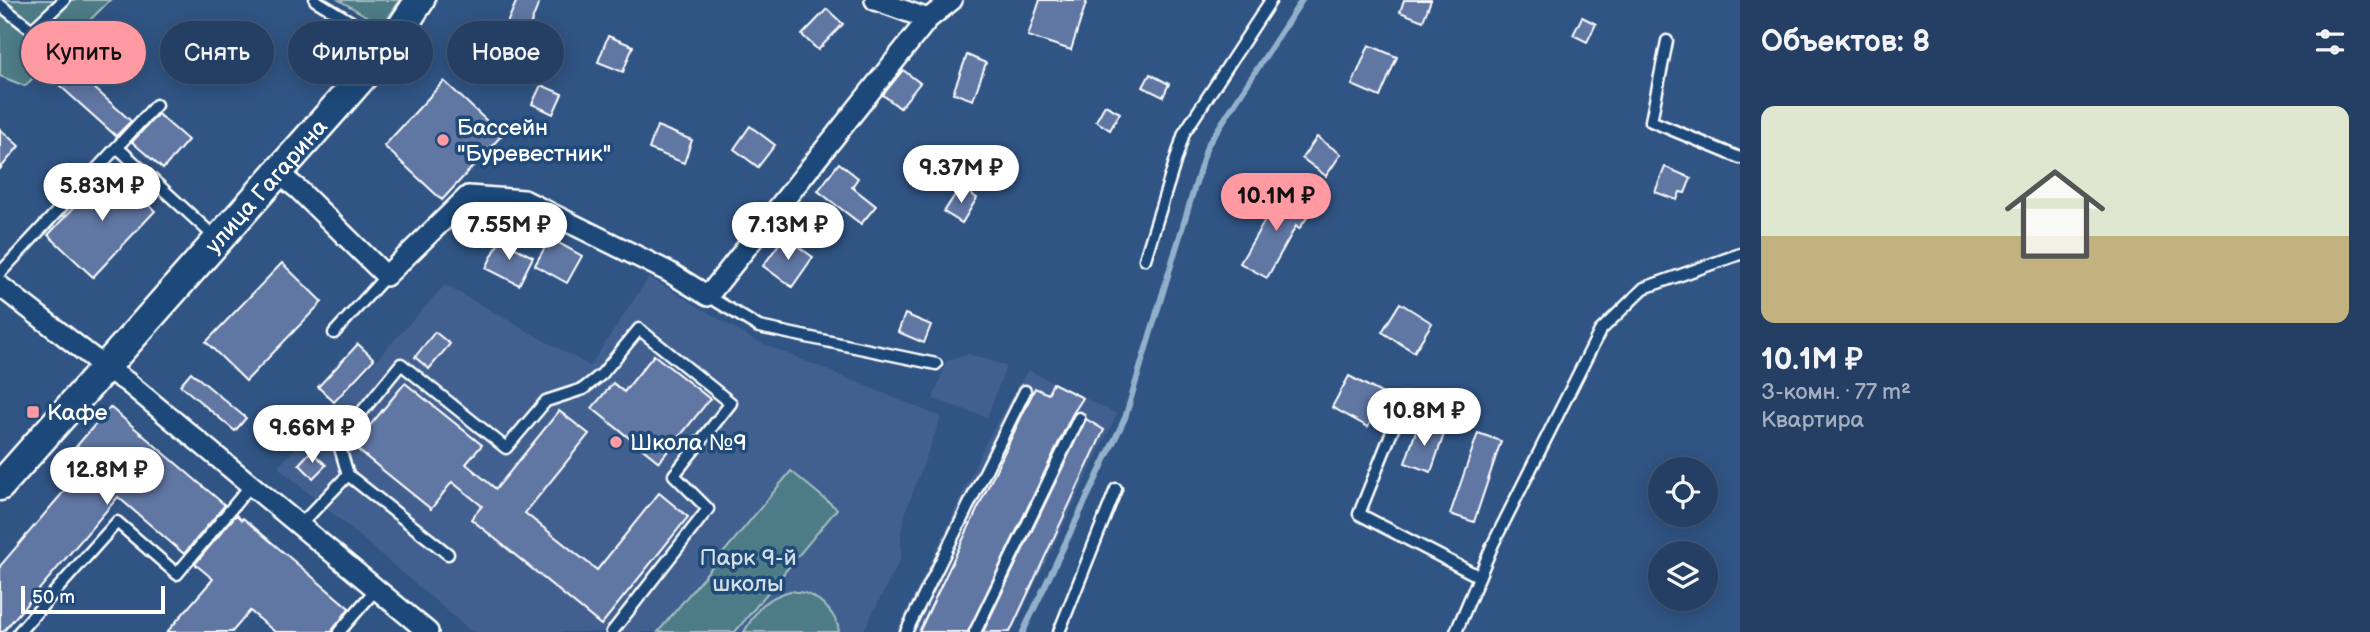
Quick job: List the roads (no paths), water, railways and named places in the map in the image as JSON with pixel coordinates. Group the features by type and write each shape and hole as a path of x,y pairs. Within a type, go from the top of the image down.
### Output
{"main road":[{"name":"улица Гагарина","path":"406,21 420,0"},
{"name":"улица Гагарина","path":"0,486 355,84"}],"street":[{"path":"875,0 928,19"},
{"path":"277,172 299,190 386,276 468,196 524,200 669,272 708,296 928,19 952,0"},
{"path":"0,286 106,369 127,382 428,632"}],"lane":[{"path":"0,5 32,30 64,0"},
{"path":"315,0 350,21"},
{"path":"1145,259 1184,133 1271,0"},
{"path":"1667,41 1651,121 1740,158"},
{"path":"0,273 156,105"},
{"path":"117,147 218,239"},
{"path":"1456,632 1478,576 1600,331 1644,288 1740,254"},
{"path":"334,333 386,276"},
{"path":"708,296 759,327 936,364"},
{"path":"448,554 348,475 338,441 401,365 506,448 546,401 583,389 601,374 639,329 731,403 674,475 708,509 612,632"},
{"path":"906,632 1025,391"},
{"path":"1405,399 1359,514 1478,576"},
{"path":"975,632 1079,418"},
{"path":"300,525 348,475"},
{"path":"19,632 117,522 177,574 251,485"},
{"path":"1059,632 1116,489"},
{"path":"339,632 377,588"}],"waterway":[{"path":"1023,632 1125,418 1207,146 1302,0"}],"place":[{"name":"Бассейн \"Буревестник\"","path":"443,140"},
{"name":"Кафе","path":"33,412"},
{"name":"Школа №9","path":"616,442"}],"park label":[{"name":"Парк 9-й школы","path":"748,570"}]}
